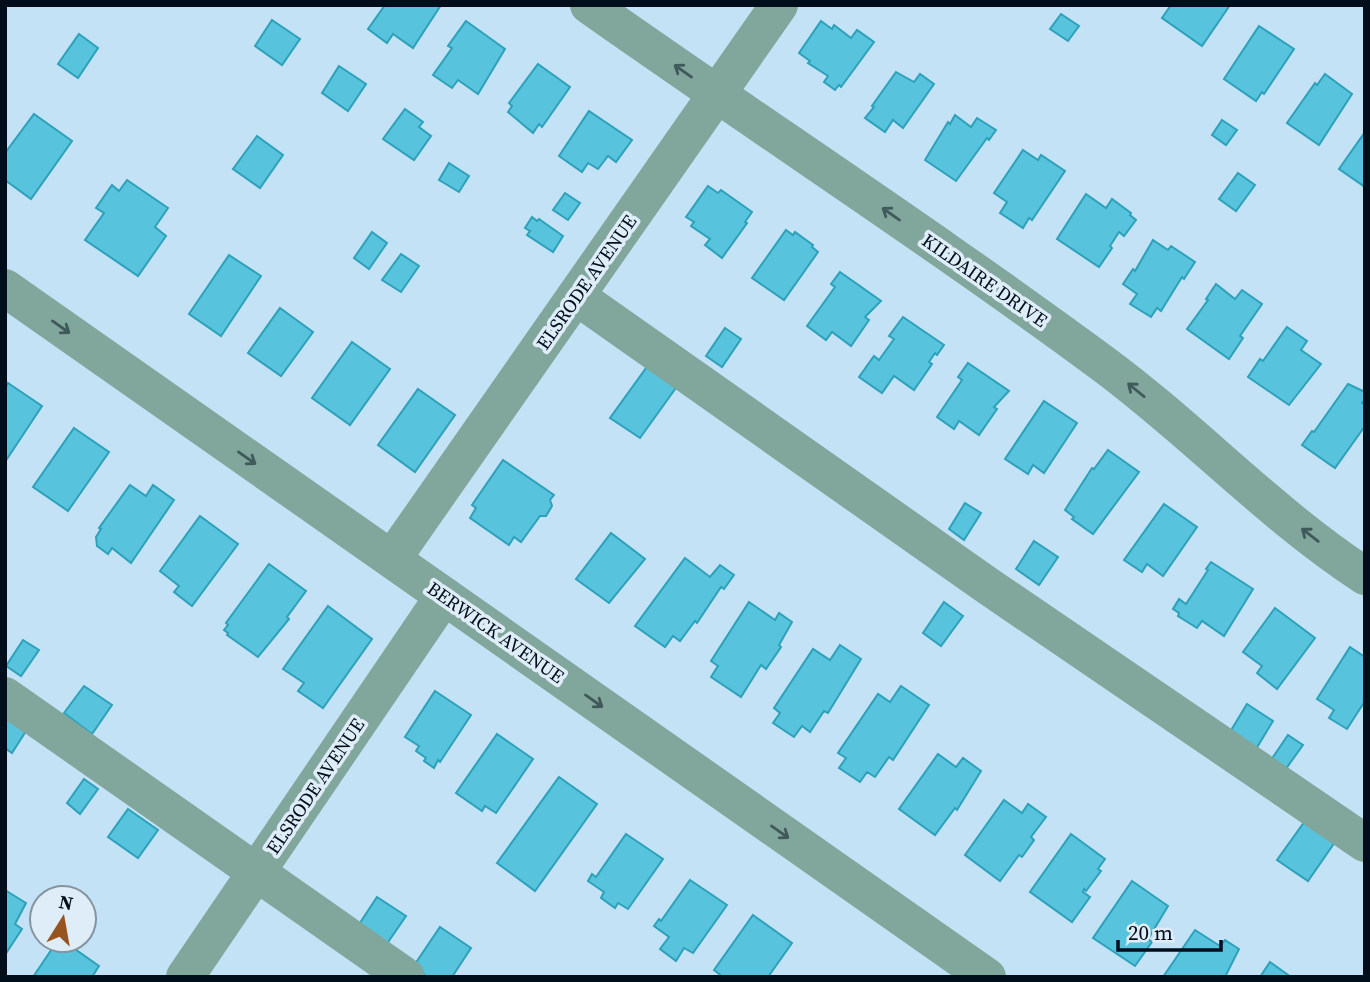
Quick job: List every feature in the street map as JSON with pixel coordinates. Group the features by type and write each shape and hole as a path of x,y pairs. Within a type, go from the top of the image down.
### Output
{"street":[{"name":"KILDAIRE DRIVE","path":"589,5 1103,363 1215,454 1259,494 1365,576"},
{"name":"ELSRODE AVENUE","path":"392,559 779,5"},
{"name":"BERWICK AVENUE","path":"5,288 987,977"},
{"path":"576,296 988,586 1365,843"},
{"name":"ELSRODE AVENUE","path":"185,977 444,596"},
{"path":"5,696 406,977"}],"building":[{"path":"385,5 441,5 413,48 393,34 387,43 368,29"},
{"path":"1171,5 1230,5 1202,46 1162,18"},
{"path":"1061,14 1079,26 1068,41 1050,29"},
{"path":"272,20 300,39 282,65 255,46"},
{"path":"466,21 505,49 478,94 458,80 452,88 433,75 452,48 448,46"},
{"path":"821,21 832,29 834,25 851,38 857,30 874,42 841,87 839,85 835,90 824,82 828,76 808,63 810,61 799,53"},
{"path":"1259,26 1294,49 1264,94 1262,92 1256,101 1224,79"},
{"path":"79,34 98,48 78,78 58,64"},
{"path":"538,64 570,87 542,127 539,124 533,133 508,112 512,106 509,103"},
{"path":"339,66 366,84 348,111 322,93"},
{"path":"896,72 914,82 920,74 934,84 903,128 893,120 885,132 865,118"},
{"path":"1325,74 1352,94 1319,145 1287,123 1315,83 1317,85"},
{"path":"405,109 423,122 419,127 431,136 414,160 383,139"},
{"path":"589,111 632,140 616,162 608,156 598,169 588,163 582,172 559,156"},
{"path":"34,114 72,141 31,199 5,180 5,153"},
{"path":"955,115 971,127 977,118 996,130 989,140 987,138 956,181 925,160"},
{"path":"1222,120 1237,130 1226,145 1212,135"},
{"path":"1365,132 1365,187 1339,169"},
{"path":"257,136 283,155 260,188 233,169"},
{"path":"1023,150 1038,160 1041,155 1065,171 1032,220 1029,218 1023,228 1000,213 1007,202 994,193"},
{"path":"449,163 469,176 459,192 439,180"},
{"path":"1238,173 1255,185 1236,211 1219,199"},
{"path":"127,180 168,208 155,227 166,236 138,276 85,240 104,213 96,208 112,185 119,191"},
{"path":"708,186 718,193 721,190 752,212 722,258 705,245 710,239 691,226 694,222 686,217"},
{"path":"565,193 580,203 568,220 553,210"},
{"path":"1086,194 1106,208 1112,199 1136,220 1124,236 1119,232 1099,267 1057,239"},
{"path":"532,217 563,236 553,252 527,235 530,231 525,228"},
{"path":"786,230 793,235 795,232 818,252 784,300 752,278"},
{"path":"372,232 387,243 369,269 354,258"},
{"path":"1153,240 1168,250 1171,246 1195,262 1184,279 1182,277 1161,311 1157,308 1151,317 1130,304 1137,294 1123,284 1133,269 1135,271"},
{"path":"401,254 419,266 401,292 382,280"},
{"path":"229,255 261,276 221,336 189,314"},
{"path":"840,272 881,301 865,317 869,320 851,346 832,332 826,340 807,326 835,287 831,284"},
{"path":"1216,284 1235,299 1242,290 1262,304 1240,336 1243,338 1229,359 1187,329"},
{"path":"280,308 313,332 281,376 248,353"},
{"path":"903,317 944,345 929,362 932,364 914,390 894,376 882,393 859,377 874,356 879,360 894,339 889,336"},
{"path":"1287,327 1307,341 1301,350 1321,364 1289,405 1248,377"},
{"path":"725,328 741,339 722,367 706,356"},
{"path":"352,342 390,369 350,425 312,398"},
{"path":"968,363 1009,391 994,407 997,409 979,435 959,421 954,429 937,417 962,380 958,377"},
{"path":"649,364 678,385 640,438 610,418"},
{"path":"8,383 42,406 5,462 5,388"},
{"path":"1348,384 1365,392 1362,403 1365,405 1365,426 1335,468 1302,445"},
{"path":"418,389 455,415 415,472 378,445"},
{"path":"1044,401 1077,423 1044,473 1033,465 1028,474 1005,459"},
{"path":"74,428 109,452 68,511 33,487"},
{"path":"1108,450 1139,472 1093,534 1072,519 1074,517 1065,510 1092,468 1094,469"},
{"path":"503,460 554,495 546,516 540,516 521,542 514,537 509,545 470,518 476,508 472,505"},
{"path":"130,485 146,496 153,485 174,500 131,563 112,548 108,554 97,546 96,537 101,529 99,528"},
{"path":"965,503 981,513 964,540 949,529"},
{"path":"1164,504 1197,527 1163,576 1147,564 1142,572 1124,560"},
{"path":"200,516 238,544 192,606 174,592 179,586 160,571"},
{"path":"611,533 645,559 609,603 576,579"},
{"path":"1034,541 1058,557 1039,585 1016,569"},
{"path":"685,558 710,577 720,565 734,575 724,589 721,587 697,623 695,621 680,641 673,636 665,647 635,626"},
{"path":"1211,562 1253,589 1224,636 1202,621 1197,628 1178,616 1179,613 1173,609 1179,599 1186,604"},
{"path":"269,564 306,591 287,617 289,619 258,657 224,630 228,625 226,623"},
{"path":"749,602 775,620 779,613 792,622 779,645 781,647 766,669 761,665 741,697 711,677 718,666 711,661"},
{"path":"944,602 963,616 941,646 923,633"},
{"path":"328,606 372,639 323,708 298,691 304,683 283,669"},
{"path":"1275,608 1315,638 1277,689 1257,673 1262,666 1243,652"},
{"path":"23,640 39,650 21,676 6,666"},
{"path":"840,645 861,659 828,713 824,711 810,732 802,726 794,737 773,723 780,713 774,708 813,649 830,660"},
{"path":"1350,647 1365,657 1365,701 1347,729 1329,718 1334,710 1317,699"},
{"path":"84,686 112,705 92,734 64,713"},
{"path":"901,686 929,705 893,760 889,757 875,777 867,772 860,782 839,768 846,758 838,753 878,694 890,702"},
{"path":"435,691 471,715 434,768 416,751 419,746 405,737"},
{"path":"1247,704 1273,721 1256,749 1230,732"},
{"path":"5,718 26,731 12,753 5,748"},
{"path":"497,734 533,759 496,813 485,806 482,811 456,793"},
{"path":"1288,735 1303,745 1285,770 1271,760"},
{"path":"938,754 956,767 963,758 981,771 957,810 955,808 935,835 899,809"},
{"path":"559,777 597,804 535,891 497,863"},
{"path":"84,779 98,789 80,814 67,803"},
{"path":"1004,800 1022,813 1028,804 1046,817 1031,837 1034,840 1022,857 1019,855 1000,881 965,855"},
{"path":"128,809 158,830 138,858 108,837"},
{"path":"1305,821 1335,842 1308,881 1277,860"},
{"path":"626,834 663,859 628,909 618,903 615,908 601,898 604,892 588,881 592,874 596,877"},
{"path":"1071,834 1105,859 1098,869 1101,871 1086,891 1084,889 1083,892 1090,897 1072,922 1030,892"},
{"path":"690,880 727,905 693,953 684,948 676,961 660,949 669,937 654,926 659,919 661,921"},
{"path":"1132,881 1168,906 1150,936 1147,934 1145,937 1152,942 1135,966 1093,938"},
{"path":"5,890 26,903 15,924 22,929 5,955"},
{"path":"377,897 406,916 386,945 358,926"},
{"path":"753,915 792,943 768,977 723,977 714,970"},
{"path":"440,927 471,948 452,977 428,977 413,967"},
{"path":"1195,930 1220,946 1225,940 1239,949 1225,977 1163,977"},
{"path":"49,954 82,954 99,966 92,977 33,977"},
{"path":"1270,962 1291,977 1260,977"}]}
